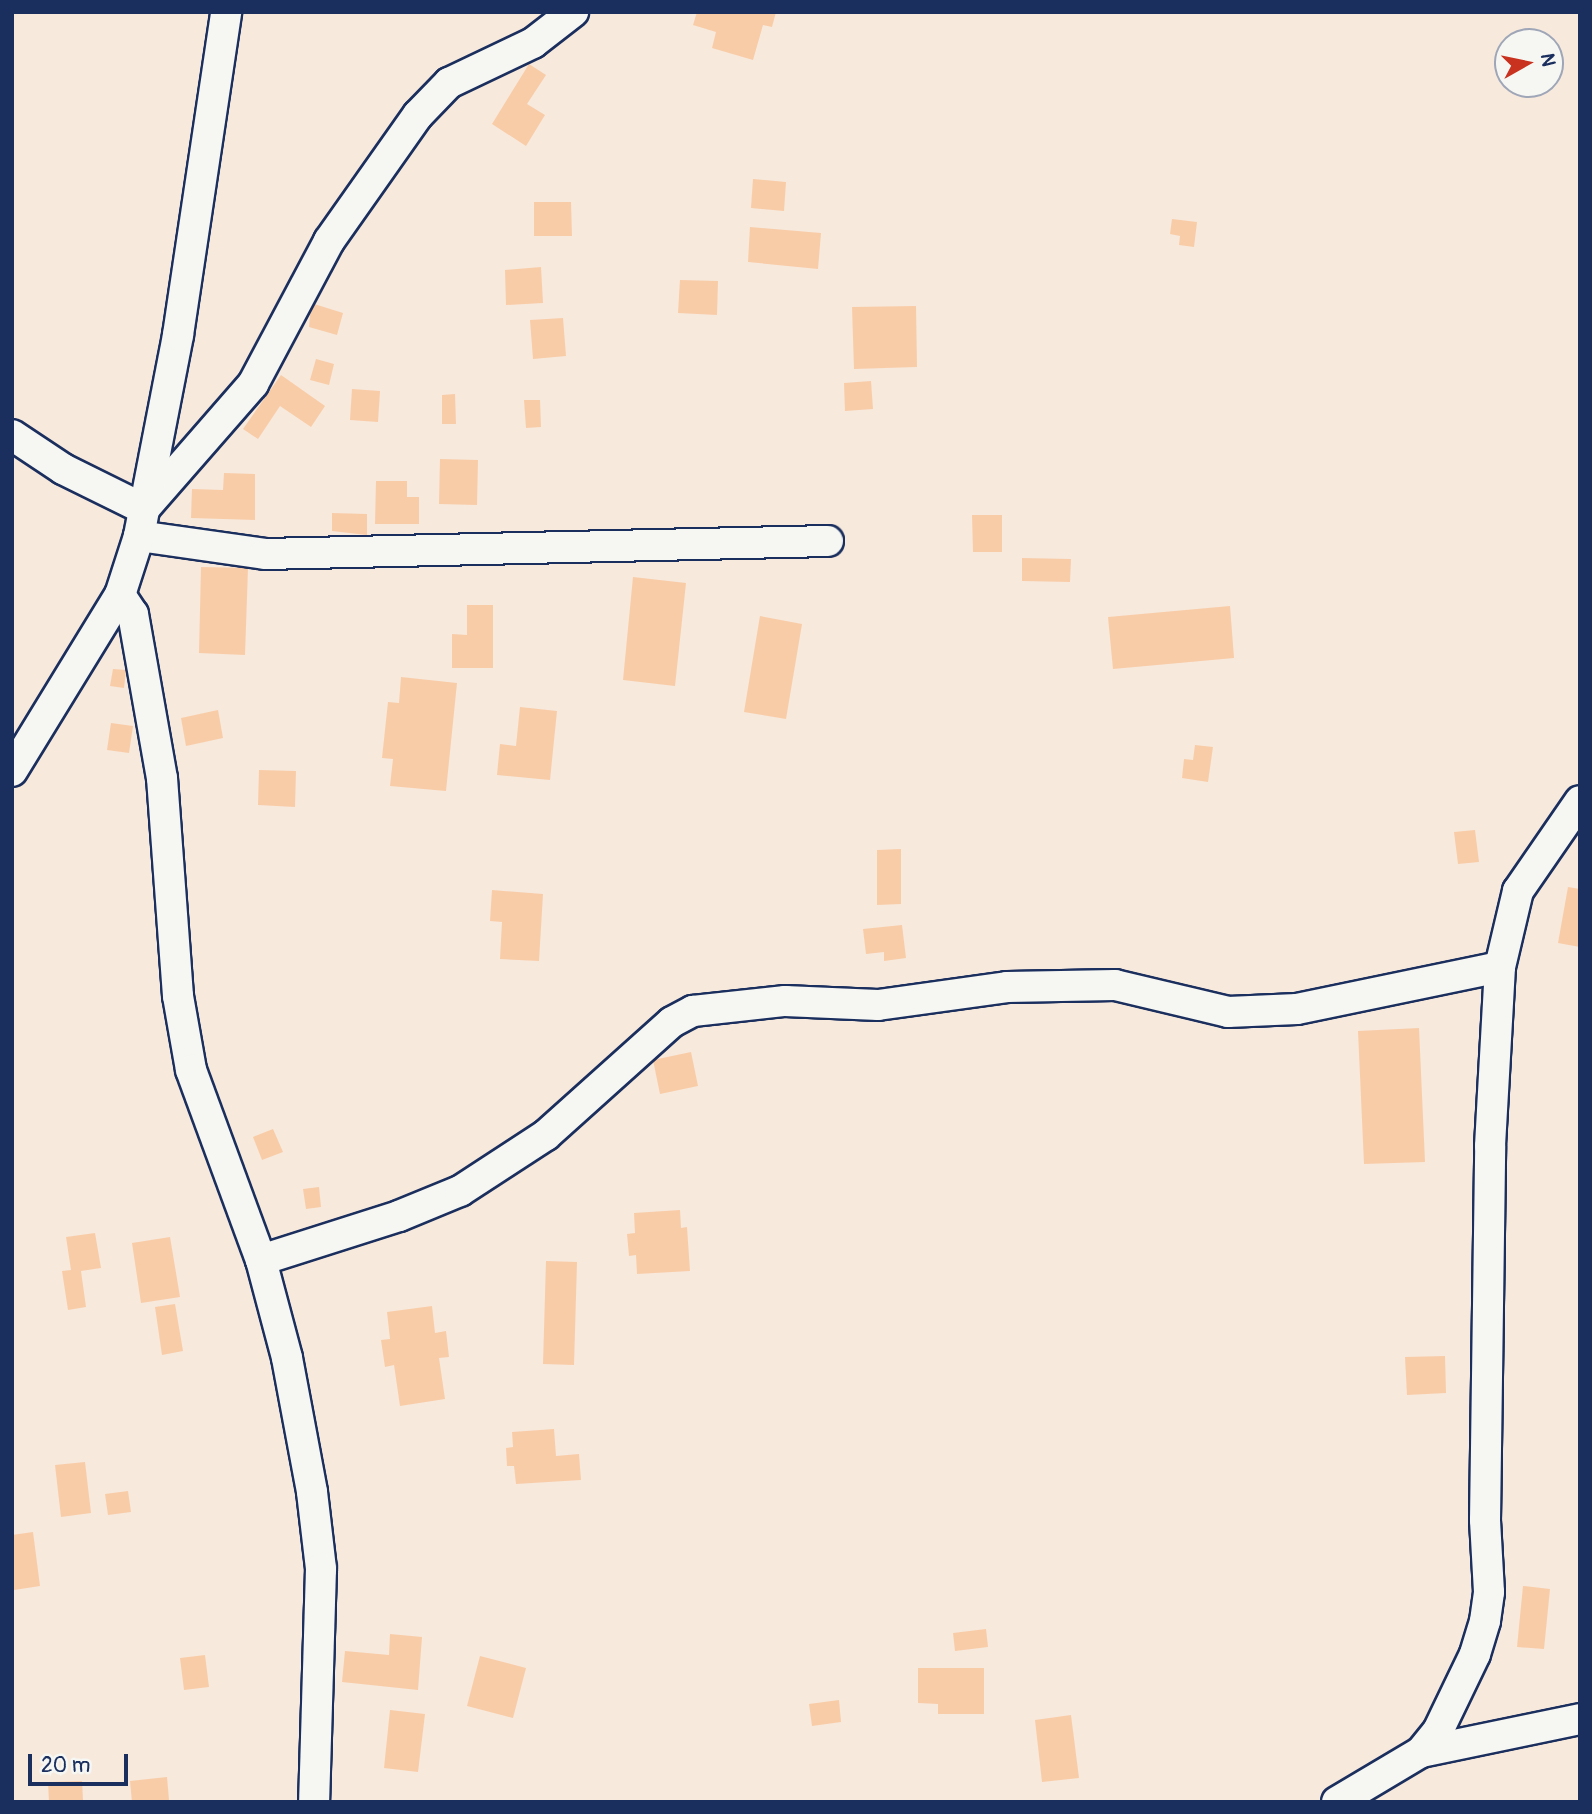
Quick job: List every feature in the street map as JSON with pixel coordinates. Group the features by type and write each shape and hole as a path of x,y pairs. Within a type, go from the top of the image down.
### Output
{"street":[{"path":"12,771 120,595 141,523 178,335 226,12"},
{"path":"141,523 253,384 329,241 418,115 449,83 533,43 573,12"},
{"path":"12,435 141,523 265,554 828,541"},
{"path":"120,595 133,614 162,778 178,996 191,1070 261,1260 289,1371 321,1569 314,1802"},
{"path":"1422,1752 1438,1731 1475,1654 1489,1592 1485,1520 1490,1146 1500,967 1518,891 1580,802"},
{"path":"261,1260 460,1191 546,1135 672,1022 693,1011 785,1001 878,1005 1007,987 1115,985 1227,1012 1297,1009 1500,967"},
{"path":"1337,1802 1422,1752 1580,1719"}],"building":[{"path":"697,12 776,12 772,27 763,25 753,60 712,48 716,32 693,25"},
{"path":"529,64 546,75 527,104 545,115 526,146 492,124"},
{"path":"753,179 786,182 784,211 751,208"},
{"path":"534,202 571,202 572,236 534,236"},
{"path":"1172,219 1197,222 1194,247 1179,245 1180,236 1170,234"},
{"path":"750,227 821,233 818,269 748,262"},
{"path":"541,267 543,303 506,305 505,270"},
{"path":"680,280 718,281 717,315 678,313"},
{"path":"311,303 343,313 337,335 309,327"},
{"path":"916,306 917,367 854,369 852,307"},
{"path":"563,318 566,356 533,359 530,320"},
{"path":"316,359 334,364 329,385 310,380"},
{"path":"281,375 325,406 311,427 280,406 258,439 243,429"},
{"path":"871,381 873,409 845,411 844,383"},
{"path":"352,389 380,391 378,422 350,420"},
{"path":"455,394 456,424 442,424 442,395"},
{"path":"524,400 540,400 541,427 526,428"},
{"path":"440,459 478,460 477,505 439,504"},
{"path":"224,473 255,474 255,520 191,518 192,489 223,490"},
{"path":"376,481 407,481 407,497 419,497 419,524 375,524"},
{"path":"332,513 367,514 367,535 332,531"},
{"path":"972,515 1002,515 1002,552 973,552"},
{"path":"1022,558 1071,559 1070,582 1022,581"},
{"path":"201,567 248,568 245,655 199,653"},
{"path":"633,577 686,583 675,686 623,680"},
{"path":"467,605 493,605 493,668 452,668 452,634 467,635"},
{"path":"1230,606 1234,658 1113,669 1108,617"},
{"path":"760,616 802,624 786,719 744,712"},
{"path":"113,669 126,670 124,688 110,686"},
{"path":"401,677 457,683 446,791 390,786 393,759 382,758 388,702 399,703"},
{"path":"520,707 557,711 550,780 497,775 500,744 516,746"},
{"path":"218,710 223,738 186,746 181,718"},
{"path":"111,723 133,726 129,753 107,750"},
{"path":"1195,745 1213,747 1208,782 1182,778 1184,759 1193,760"},
{"path":"259,770 296,771 295,807 258,805"},
{"path":"1475,830 1479,862 1458,864 1454,832"},
{"path":"901,849 901,904 877,905 877,850"},
{"path":"1568,887 1580,889 1580,947 1558,943"},
{"path":"492,890 543,894 539,961 500,959 502,922 490,921"},
{"path":"902,925 906,958 884,961 884,952 866,954 863,929"},
{"path":"1419,1028 1425,1162 1364,1164 1358,1031"},
{"path":"691,1052 698,1086 660,1094 653,1060"},
{"path":"273,1129 283,1152 262,1160 253,1137"},
{"path":"319,1187 321,1207 306,1209 303,1189"},
{"path":"680,1210 681,1228 687,1227 690,1271 637,1274 636,1255 629,1256 627,1234 635,1233 634,1213"},
{"path":"95,1233 101,1268 81,1271 86,1307 68,1310 62,1271 71,1270 66,1237"},
{"path":"170,1237 180,1297 141,1303 132,1243"},
{"path":"546,1261 577,1262 574,1365 543,1364"},
{"path":"175,1304 183,1351 162,1355 155,1307"},
{"path":"432,1306 435,1333 446,1331 449,1357 439,1358 445,1399 400,1406 394,1365 385,1367 381,1340 390,1339 387,1312"},
{"path":"1445,1356 1446,1393 1407,1395 1405,1357"},
{"path":"554,1429 556,1456 579,1454 581,1480 516,1484 514,1466 507,1466 506,1448 513,1447 512,1432"},
{"path":"85,1462 91,1513 61,1517 55,1465"},
{"path":"128,1491 131,1512 108,1515 105,1494"},
{"path":"33,1532 40,1586 14,1590 12,1535"},
{"path":"1523,1586 1550,1589 1544,1649 1517,1647"},
{"path":"986,1629 988,1647 955,1651 953,1633"},
{"path":"390,1634 422,1637 418,1690 342,1682 345,1651 389,1655"},
{"path":"205,1655 209,1687 184,1690 180,1658"},
{"path":"480,1656 526,1668 513,1718 467,1706"},
{"path":"918,1668 984,1668 984,1714 938,1714 938,1704 918,1703"},
{"path":"839,1700 841,1722 812,1726 809,1704"},
{"path":"390,1710 425,1714 418,1772 384,1768"},
{"path":"1071,1715 1079,1778 1042,1782 1035,1720"},
{"path":"167,1777 169,1800 132,1802 130,1781"},
{"path":"82,1781 83,1800 49,1802 48,1782"}]}
